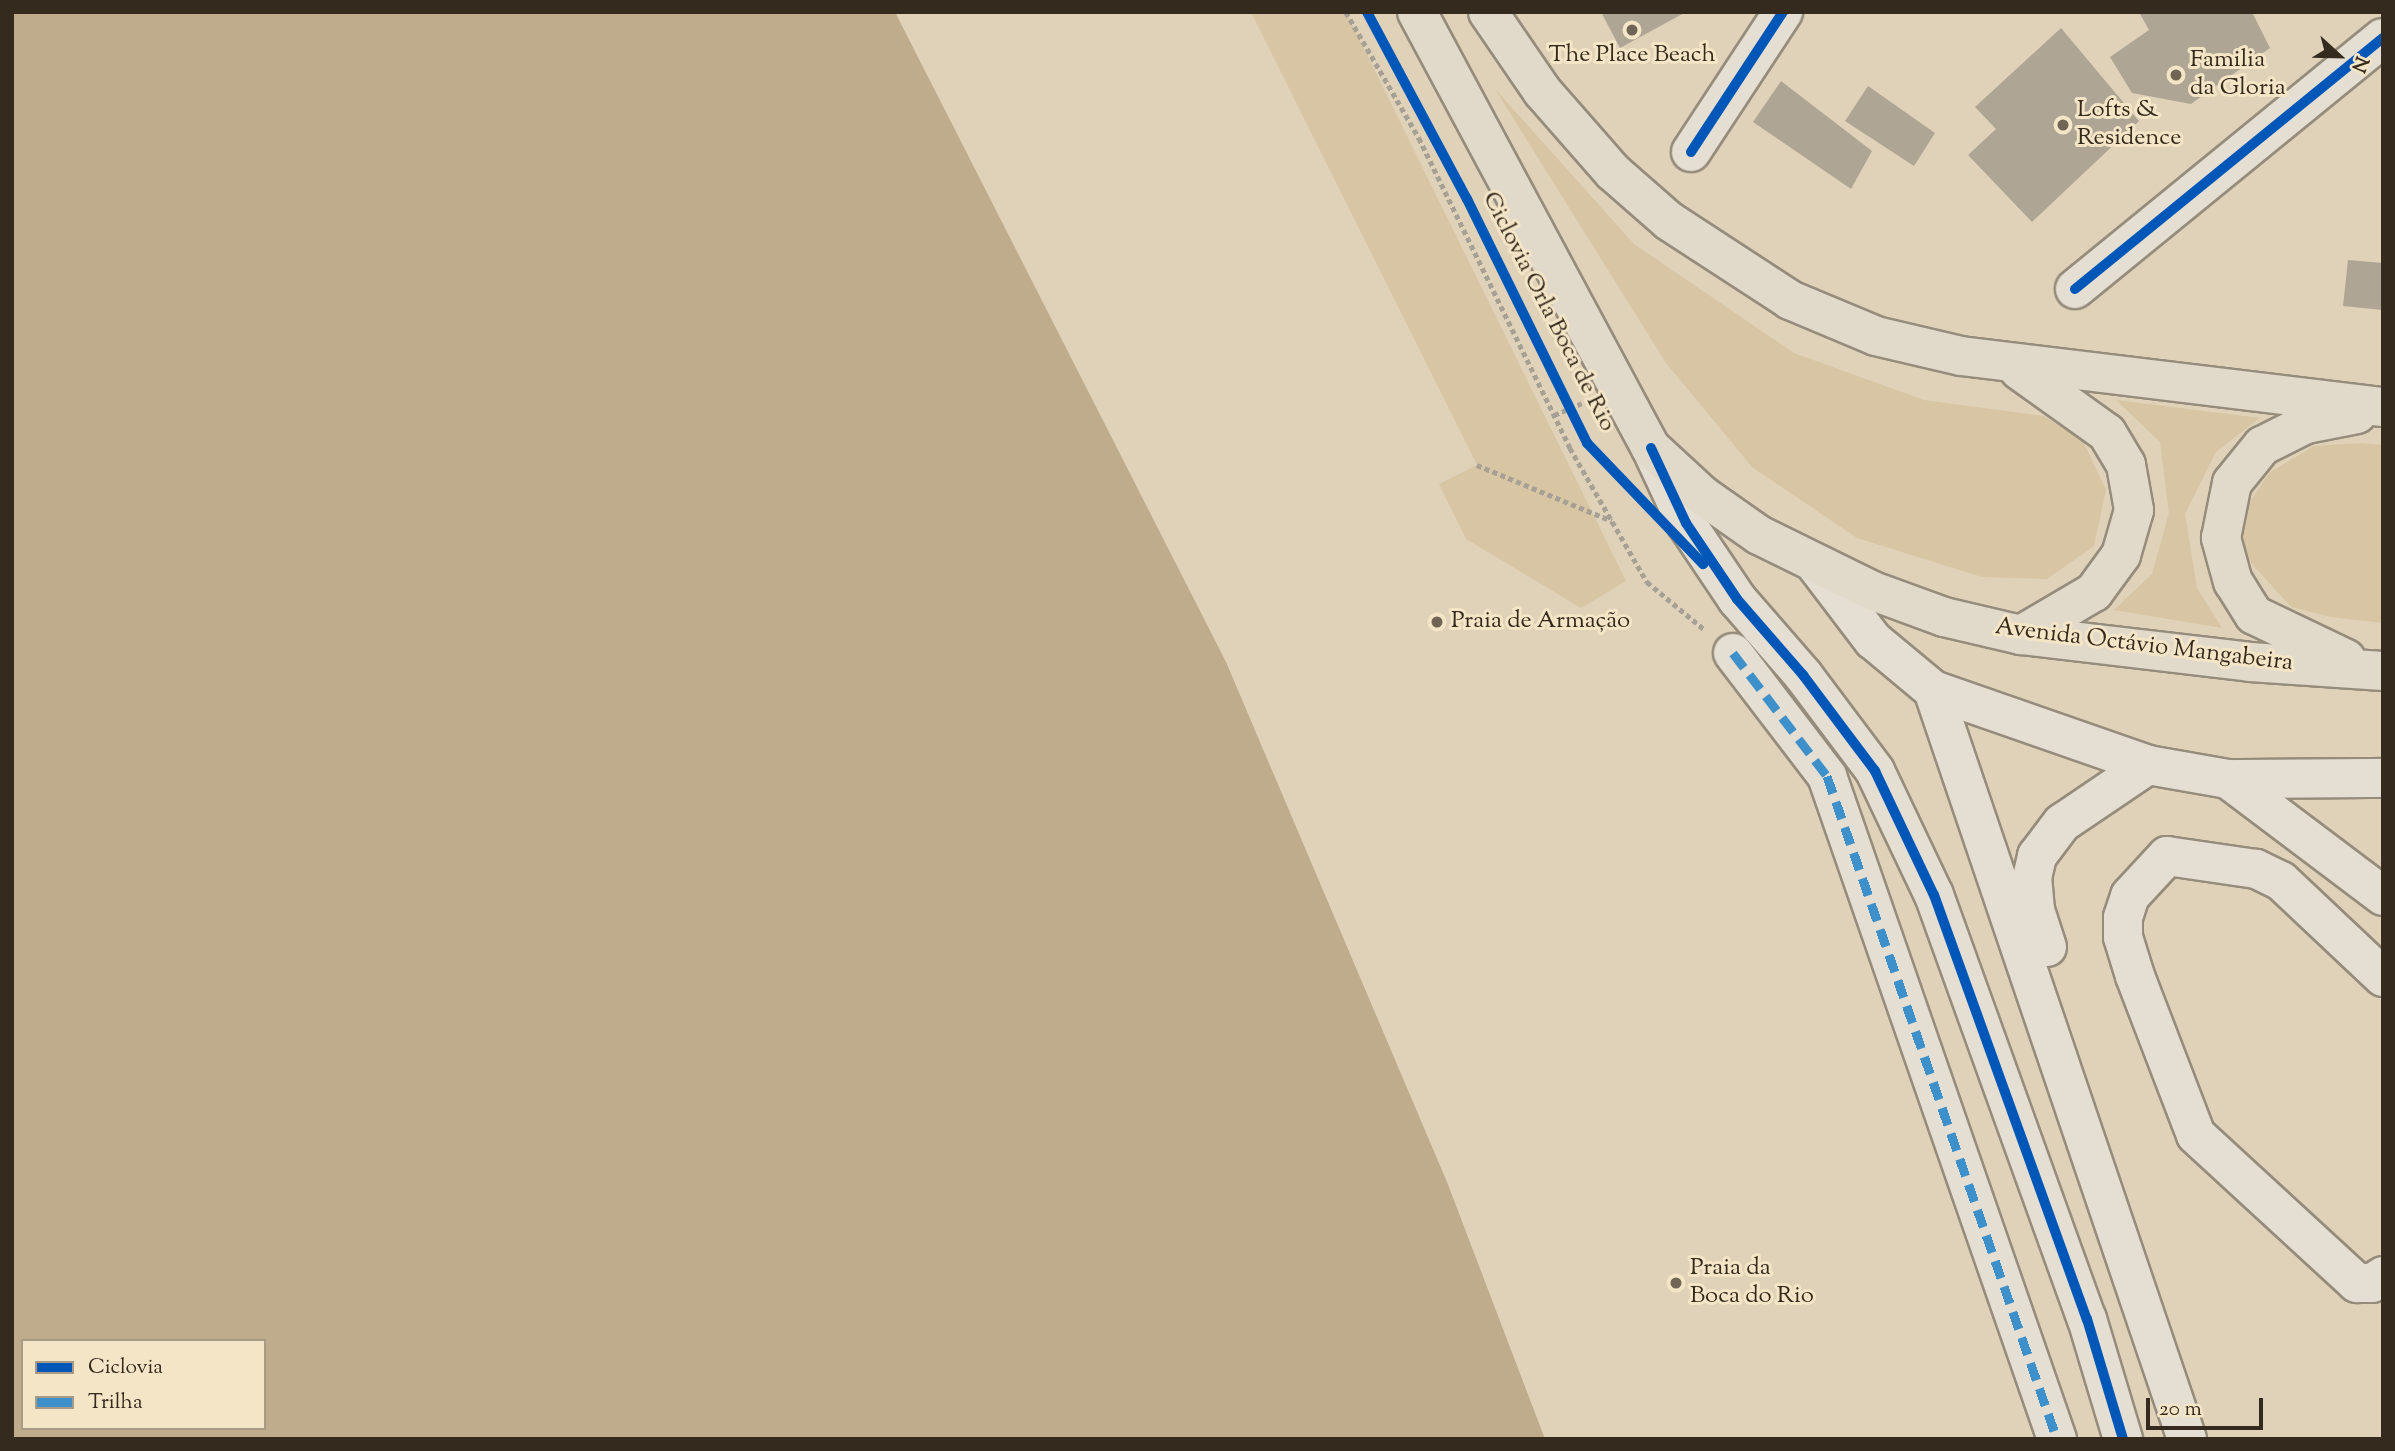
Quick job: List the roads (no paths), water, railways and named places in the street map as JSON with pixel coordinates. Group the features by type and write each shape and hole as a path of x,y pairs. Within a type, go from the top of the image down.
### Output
{"main road":[{"name":"Avenida Octávio Mangabeira","path":"1417,12 1651,448 1702,495 1759,535 1815,564 1944,617 2021,635 2250,662 2377,671"},
{"path":"1488,12 1542,91 1613,172 1669,221 1790,300 1876,336 2011,365 2383,407"},
{"path":"2011,365 2107,433 2126,465 2134,510 2121,555 2094,592 2021,635"},
{"path":"2377,671 2254,614 2233,582 2221,538 2232,482 2262,446 2306,424 2383,407"}],"street":[{"path":"1691,152 1783,12"},
{"path":"2075,289 2383,38"},
{"path":"1651,448 1686,523 1729,588 1803,675 1881,784 1934,895 2087,1319 2123,1439"},
{"path":"1815,564 1873,640 1933,690 2148,765 2228,779 2383,778"},
{"path":"1733,653 1827,776 2057,1439"},
{"path":"1933,690 2187,1439"},
{"path":"2148,765 2048,837 2032,878 2034,900 2085,1072 2203,1416 2215,1439"},
{"path":"2228,779 2383,895"},
{"path":"2383,977 2281,881 2256,869 2167,856 2130,896 2123,916 2123,937 2135,976 2196,1135 2357,1283 2372,1283 2383,1276"}],"place":[{"name":"The Place Beach","path":"1632,30"},
{"name":"Familia da Gloria","path":"2176,75"},
{"name":"Lofts & Residence","path":"2063,125"},
{"name":"Praia de Armação","path":"1437,622"},
{"name":"Praia da Boca do Rio","path":"1676,1283"}]}
